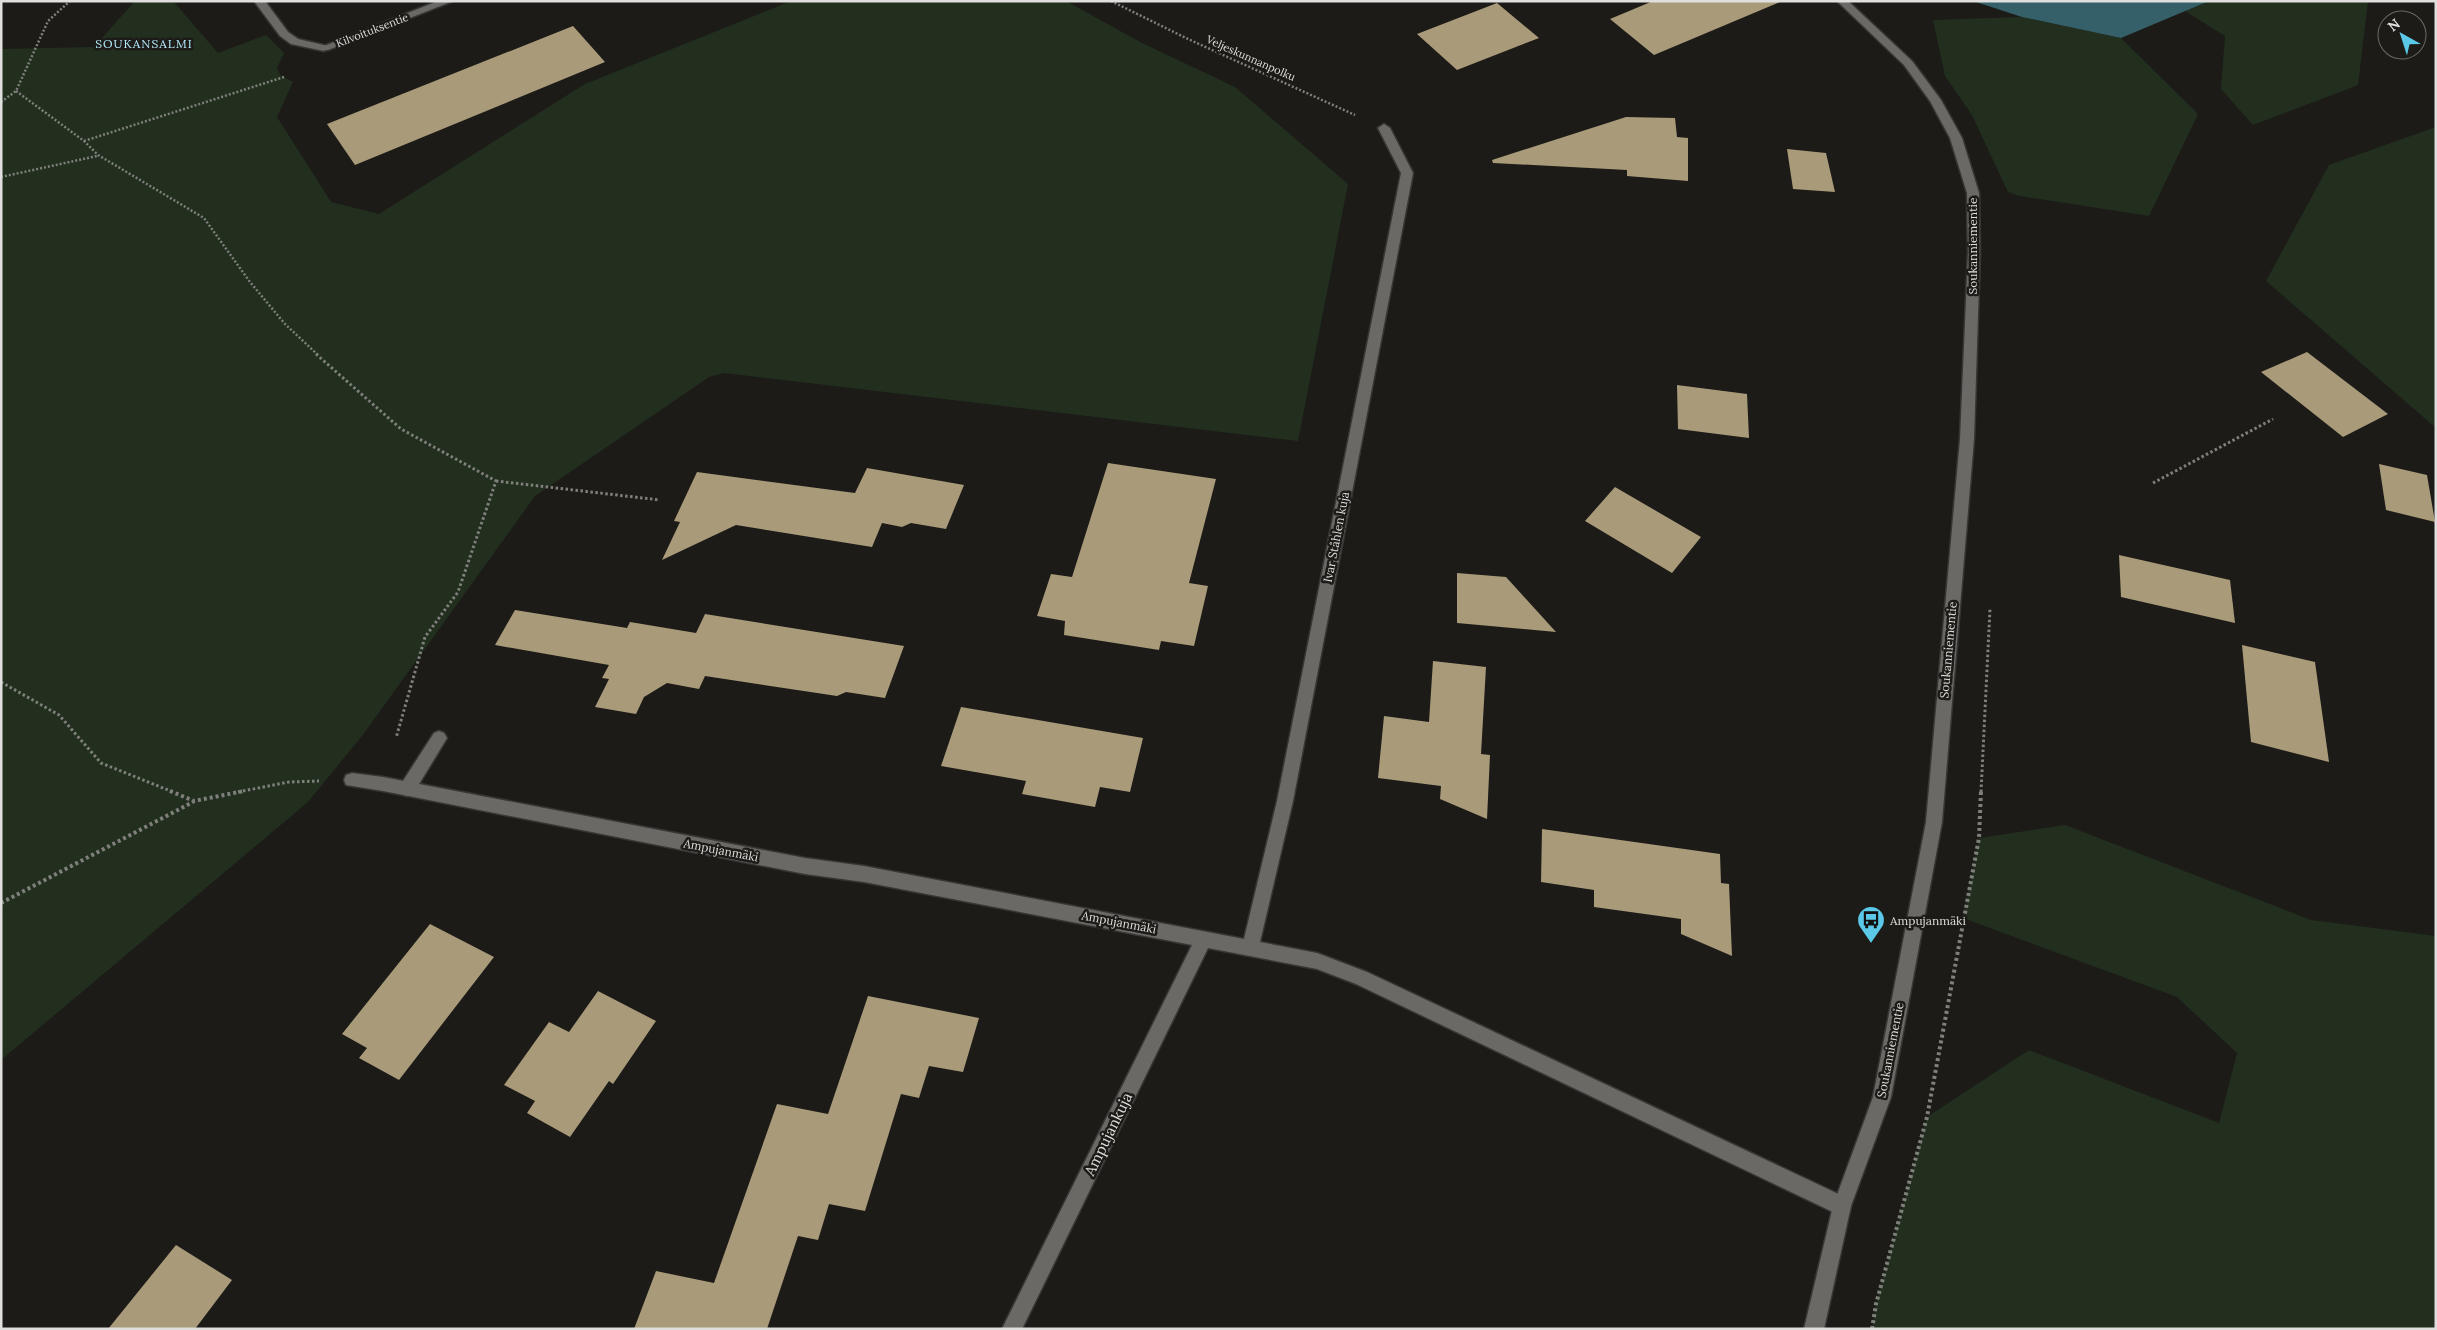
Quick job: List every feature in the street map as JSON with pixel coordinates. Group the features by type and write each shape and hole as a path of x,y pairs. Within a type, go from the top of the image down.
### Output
{"street":[{"name":"Kilvoituksentie","path":"259,1 284,34 295,42 324,48 448,1"},
{"name":"Soukanniementie","path":"1814,1329 1842,1206 1882,1097 1934,822 1967,439 1974,253 1973,193 1956,138 1935,100 1908,63 1842,1"},
{"name":"Ivar Ståhlen kuja","path":"1250,948 1285,801 1407,173 1384,128"},
{"path":"407,789 439,738"},
{"name":"Ampujanmäki","path":"352,780 383,784 805,866 864,874 1317,961 1361,978 1842,1206"},
{"name":"Ampujankuja","path":"1012,1329 1204,939"}],"path":[{"path":"1,102 16,90 48,21 70,1"},
{"name":"Veljeskunnanpolku","path":"1111,1 1188,39 1384,128"},
{"path":"84,141 284,78"},
{"path":"16,90 84,141 98,155 204,218 250,282 285,324 333,370 401,429 496,481 660,500"},
{"path":"1,177 98,155"},
{"path":"2153,483 2273,419"},
{"path":"383,784 425,637 458,592 496,481"},
{"path":"1,682 60,715 100,763 194,801"},
{"path":"1,903 194,801 289,782 352,780"}],"green space":[{"path":"135,1 173,1 218,53 266,35 284,53 277,68 280,75 293,82 277,117 331,202 379,214 585,84 791,1 1066,1 1142,43 1235,87 1348,184 1298,441 724,373 709,377 535,496 362,736 308,802 1,1060 1,49 94,47"},
{"path":"2209,1 2368,1 2358,85 2253,125 2221,89 2225,36 2185,11"},
{"path":"2022,17 2121,38 2198,114 2149,216 2020,196 2008,192 1972,115 1945,76 1933,20"},
{"path":"2436,127 2436,428 2266,281 2329,165"},
{"path":"2065,825 2311,920 2436,936 2436,1329 1872,1329 1876,1304 1927,1117 2029,1050 2219,1123 2237,1053 2177,997 1963,918 1979,838"}],"water":[{"path":"1973,1 2209,1 2121,38 2022,17"}],"building":[{"path":"1653,1 1780,2 1654,55 1610,19"},
{"path":"1497,3 1539,38 1457,70 1417,34"},
{"path":"573,26 605,62 355,165 327,124"},
{"path":"1626,117 1675,118 1677,137 1688,138 1688,181 1627,176 1627,170 1493,163 1492,160"},
{"path":"1787,149 1826,153 1835,192 1793,189"},
{"path":"2307,352 2388,414 2343,437 2261,372"},
{"path":"1677,385 1747,394 1749,438 1678,429"},
{"path":"1108,463 1216,479 1189,583 1208,586 1194,646 1161,641 1159,650 1064,635 1065,621 1037,616 1051,574 1072,577"},
{"path":"2379,464 2427,475 2435,522 2386,510"},
{"path":"867,468 964,485 946,529 911,523 902,527 882,523 872,547 736,525 662,560 680,522 674,521 697,472 855,493"},
{"path":"1615,487 1701,537 1672,573 1585,521"},
{"path":"2119,555 2230,580 2235,623 2121,597"},
{"path":"1457,573 1506,577 1556,632 1457,623"},
{"path":"515,610 627,628 630,622 696,633 705,614 904,646 885,698 846,692 837,696 705,676 699,689 667,683 644,697 636,714 595,707 609,679 602,678 609,665 495,645"},
{"path":"2242,645 2315,662 2329,762 2251,742"},
{"path":"1433,661 1486,667 1481,754 1490,755 1487,819 1440,799 1441,786 1378,778 1384,716 1429,722"},
{"path":"961,707 1143,738 1130,792 1100,787 1095,807 1022,794 1026,781 941,766"},
{"path":"1542,829 1720,854 1721,883 1729,884 1732,956 1681,934 1681,919 1594,907 1594,890 1541,882"},
{"path":"430,924 494,957 399,1080 359,1058 367,1048 342,1034"},
{"path":"598,991 656,1021 613,1084 609,1081 570,1137 527,1113 535,1101 504,1085 549,1022 569,1032"},
{"path":"868,996 979,1018 963,1072 929,1066 919,1098 901,1094 865,1211 829,1204 818,1240 798,1236 767,1329 634,1329 656,1271 714,1283 777,1104 828,1114"},
{"path":"176,1245 232,1280 195,1329 108,1329"}],"place":[{"name":"Ampujanmäki","path":"1871,944"}],"district":[{"name":"SOUKANSALMI","path":"144,43"}]}
